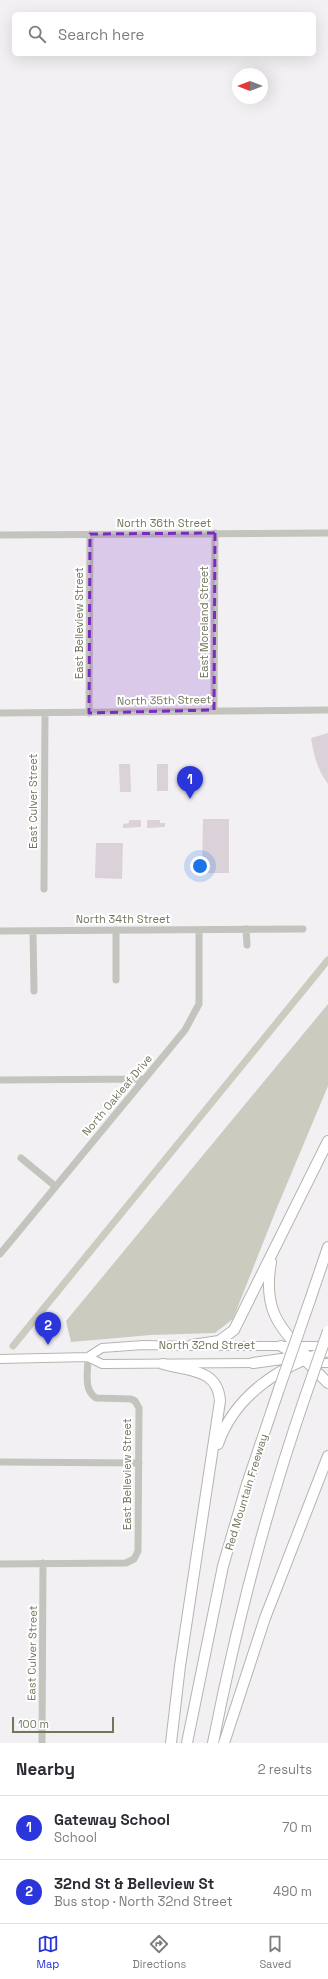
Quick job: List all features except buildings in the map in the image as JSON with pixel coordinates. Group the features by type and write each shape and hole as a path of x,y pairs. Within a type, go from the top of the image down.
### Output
{"highway":[{"path":"192,1346 219,1341 234,1330 328,1141"},
{"name":"Red Mountain Freeway","path":"187,1743 223,1566 247,1484 278,1389 328,1247"},
{"path":"276,1248 268,1283 270,1304 280,1327 303,1359"},
{"path":"213,1743 250,1579 280,1471 328,1331"},
{"path":"281,1346 303,1359 328,1383"},
{"path":"211,1464 221,1436 235,1411 256,1388 303,1359 327,1347"},
{"path":"253,1363 303,1359 325,1363"},
{"path":"163,1364 184,1370 199,1372 212,1380 220,1394 220,1409 180,1666 171,1743"},
{"path":"224,1743 265,1618 328,1456"}],"main road":[{"name":"North 32nd Street","path":"88,1357 102,1348 144,1345 327,1347"},
{"name":"North 32nd Street","path":"0,1359 88,1357 102,1364 253,1363"}],"street":[{"name":"East Moreland Street","path":"214,710 215,533"},
{"name":"North 36th Street","path":"0,535 328,533"},
{"name":"East Belleview Street","path":"89,712 90,534"},
{"name":"North 35th Street","path":"0,713 328,710"},
{"name":"East Culver Street","path":"44,889 45,713"},
{"path":"246,929 247,945"},
{"name":"North 34th Street","path":"0,931 303,929"},
{"path":"116,930 116,980"},
{"name":"North Oakleaf Drive","path":"0,1254 185,1030 198,1004 199,930"},
{"path":"33,931 34,991"},
{"path":"0,1080 144,1079"},
{"path":"21,1158 55,1186"},
{"name":"East Belleview Street","path":"43,1563 126,1563 134,1559 138,1551 139,1408 131,1399 96,1398 92,1395 89,1391 88,1385 88,1357"},
{"path":"0,1462 138,1463"},
{"name":"East Culver Street","path":"42,1743 43,1563"},
{"path":"0,1564 43,1563"}],"highlighted area":[{"path":"215,533 214,710 89,713 90,534"}],"shaded area":[{"path":"328,733 328,784 316,762 311,738"},
{"path":"119,764 130,764 131,792 120,792"},
{"path":"157,764 168,764 168,791 157,791"},
{"path":"203,819 229,819 229,873 202,873"},
{"path":"129,820 141,820 141,827 123,828 123,824 129,823"},
{"path":"147,820 160,820 160,823 165,823 165,827 147,828"},
{"path":"96,843 123,843 122,879 95,878"},
{"path":"328,1004 328,1086 276,1210 233,1319 215,1333 151,1335 71,1342 66,1321"}],"waterway":[{"path":"13,1346 328,960"}],"place":[{"name":"Gateway School","path":"190,799"},
{"name":"32nd St & Belleview St","path":"48,1345"}]}
